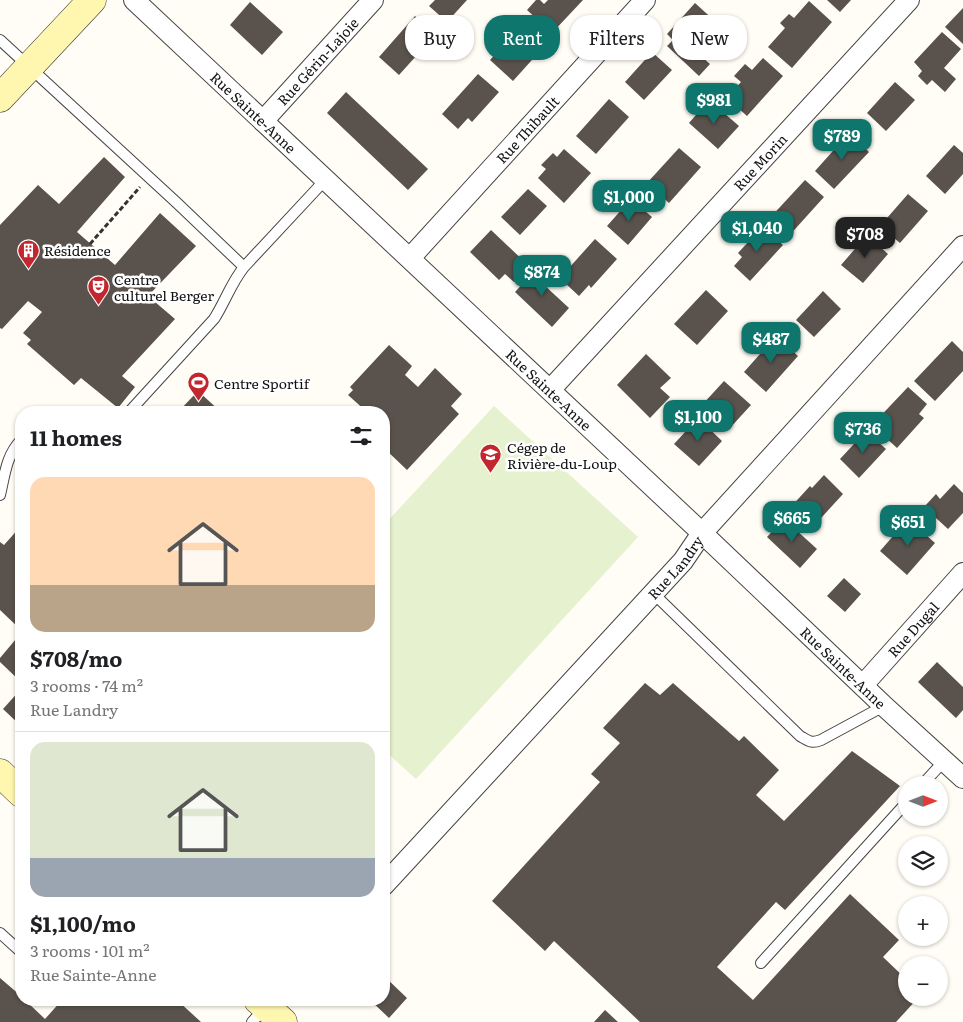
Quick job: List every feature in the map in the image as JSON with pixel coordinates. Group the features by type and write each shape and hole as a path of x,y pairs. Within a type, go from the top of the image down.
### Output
{"street":[{"path":"0,98 92,0"},
{"name":"Rue Sainte-Anne","path":"134,0 702,532 884,706 963,778"},
{"name":"Rue Gérin-Lajoie","path":"263,121 373,0"},
{"name":"Rue Thibault","path":"410,258 645,0"},
{"name":"Rue Morin","path":"550,390 909,0"},
{"name":"Rue Landry","path":"390,879 683,561 702,532 963,246"},
{"name":"Rue Dugal","path":"863,685 963,573"},
{"path":"0,773 15,787"}],"lane":[{"path":"0,40 244,267"},
{"path":"134,406 214,319 223,306 237,276 244,267 326,179"},
{"path":"0,495 11,452 15,447"},
{"path":"654,593 800,736 809,742 821,740 884,706"},
{"path":"930,776 944,761"},
{"path":"761,963 898,812"},
{"path":"0,933 15,947"}],"path":[{"path":"90,244 149,177"}],"green space":[{"path":"494,406 638,537 416,779 390,755 390,519"}],"building":[{"path":"435,0 467,0 453,15 439,15 429,6"},
{"path":"536,0 540,0 544,4 548,0 583,0 560,24 560,15 532,15 527,10"},
{"path":"827,0 851,0 840,12"},
{"path":"809,1 832,22 792,68 768,47 785,28 780,23 789,14 794,18"},
{"path":"250,2 283,32 262,55 230,25"},
{"path":"695,3 708,15 684,15"},
{"path":"963,8 963,44 945,27"},
{"path":"405,27 405,60 412,60 399,75 379,57"},
{"path":"672,28 672,39 667,34"},
{"path":"942,32 961,49 944,68 956,79 945,92 932,80 927,85 918,76 922,71 914,62"},
{"path":"672,41 672,51 667,46"},
{"path":"763,58 783,76 747,116 727,98 741,82 734,76 745,64 752,70"},
{"path":"490,60 532,60 513,81"},
{"path":"645,60 661,60 672,70 644,100 625,82"},
{"path":"682,60 705,60 710,64 699,76"},
{"path":"478,74 499,92 472,122 468,118 458,129 442,114"},
{"path":"895,82 915,100 886,131 867,113"},
{"path":"346,92 428,169 408,190 327,113"},
{"path":"609,99 629,117 596,154 576,136"},
{"path":"709,100 739,126 718,149 689,123"},
{"path":"849,133 869,152 834,189 815,171"},
{"path":"954,145 963,153 963,174 945,194 926,176"},
{"path":"679,148 701,167 669,203 647,183"},
{"path":"564,149 591,173 564,203 538,178 546,169 541,165 553,153 557,157"},
{"name":"Centre culturel Berger","path":"104,157 125,177 77,232 115,265 160,213 196,246 148,296 175,319 122,376 135,387 120,406 116,406 81,378 74,385 27,344 31,340 23,333 42,312 28,301 2,329 0,328 0,225 38,185 59,204"},
{"path":"805,180 824,197 787,238 768,220"},
{"path":"528,189 547,206 520,235 501,217"},
{"path":"908,194 928,211 900,243 880,226"},
{"path":"631,199 652,217 628,245 607,226"},
{"path":"762,227 783,245 750,281 734,266 742,257 738,253"},
{"path":"491,230 529,266 514,282 505,274 499,280 470,252"},
{"path":"867,235 888,254 863,283 841,265"},
{"path":"595,239 617,259 591,288 589,285 579,296 553,272 562,263 568,269"},
{"path":"539,266 550,276 543,284 569,308 552,327 515,292"},
{"path":"706,290 728,311 697,345 674,324"},
{"path":"823,291 841,309 814,337 796,320"},
{"path":"776,336 798,356 766,392 744,372"},
{"path":"952,341 963,352 963,371 935,401 914,381"},
{"path":"389,345 412,366 405,375 418,387 435,368 462,394 451,406 459,414 407,470 390,454 390,406 360,406 348,395 353,390 350,387"},
{"path":"646,354 671,378 660,388 670,397 650,418 617,385"},
{"path":"724,381 751,405 729,429 702,405"},
{"path":"908,387 927,404 919,414 924,418 897,448 872,425"},
{"path":"198,391 214,406 184,406"},
{"path":"698,418 722,441 699,466 674,444"},
{"path":"866,431 886,449 859,478 840,459"},
{"path":"824,475 843,494 811,529 789,509 810,486 812,488"},
{"path":"954,484 963,493 963,513 948,529 924,507 936,494 940,499"},
{"path":"784,519 817,549 800,568 767,537"},
{"path":"908,519 935,543 907,575 880,551"},
{"path":"15,533 15,624 0,610 0,542 4,545"},
{"path":"844,578 861,594 845,612 827,596"},
{"path":"15,640 15,676 0,662 0,658"},
{"path":"937,662 963,687 963,710 956,718 918,682"},
{"path":"645,683 660,695 673,683 739,741 744,736 779,770 756,795 784,821 852,751 898,785 898,788 785,910 776,902 717,967 753,1000 850,894 898,939 883,957 898,971 898,1006 911,1006 896,1022 640,1022 554,941 545,951 492,901 600,782 591,774 620,743 603,728"},
{"path":"15,696 15,720 3,709"},
{"path":"0,978 15,991 15,1006 31,1006 45,1019 57,1006 184,1006 201,1022 0,1022"},
{"path":"390,982 407,998 389,1018 376,1006 390,1006"},
{"path":"605,1010 618,1022 594,1022"}],"place":[{"name":"Résidence","path":"28,269"},
{"name":"Centre culturel Berger","path":"98,306"},
{"name":"Centre Sportif","path":"198,402"},
{"name":"Cégep de Rivière-du-Loup","path":"491,474"}]}
